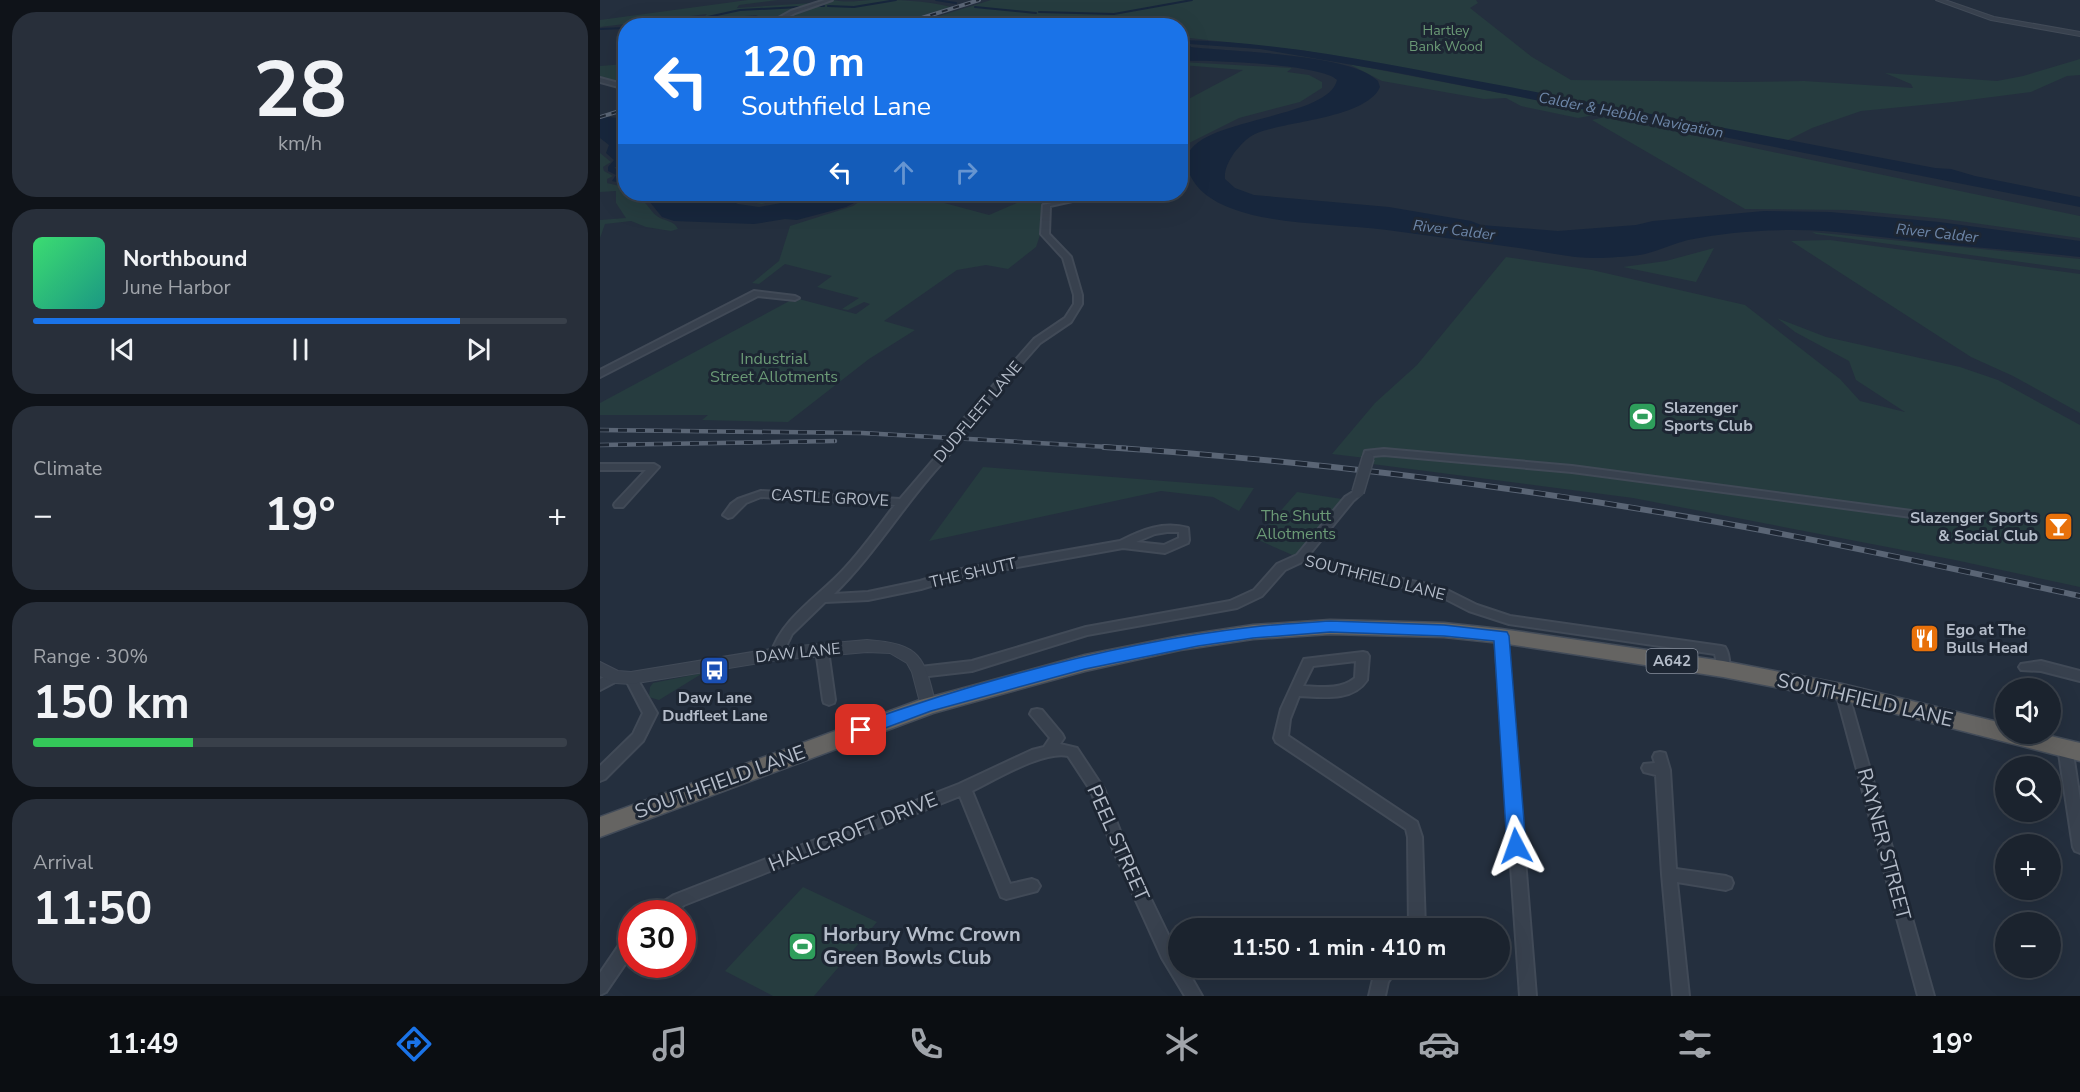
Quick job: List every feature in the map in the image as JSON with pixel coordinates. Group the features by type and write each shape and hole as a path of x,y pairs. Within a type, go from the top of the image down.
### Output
{"highway":[{"name":"SOUTHFIELD LANE","path":"600,827 928,706 1103,659 1180,643 1253,632 1330,627 1444,630 1501,636 1723,669 1842,692 1995,730"},
{"name":"SOUTHFIELD LANE","path":"2050,744 2073,750"}],"street":[{"path":"781,18 830,0"},
{"path":"1940,0 1994,19 2080,34"},
{"path":"600,80 618,85"},
{"name":"DUDFLEET LANE","path":"777,654 778,647 799,617 852,570 903,502 939,460 964,424 1037,340 1068,320 1078,304 1078,295 1067,257 1045,234 1047,205 1067,201"},
{"path":"600,374 757,293 795,298"},
{"path":"1301,558 1358,492 1369,453 1384,452 1572,469 1860,506 1919,516"},
{"path":"600,466 654,467 619,505"},
{"name":"CASTLE GROVE","path":"728,515 733,507 745,499 761,494 903,502"},
{"name":"THE SHUTT","path":"823,598 888,593 956,574 1123,544"},
{"name":"SOUTHFIELD LANE","path":"920,672 972,666 1086,631 1233,605 1258,592 1281,567 1301,558 1354,573 1437,590 1473,608 1509,620 1721,651 1723,669"},
{"path":"1501,636 1528,996"},
{"name":"DAW LANE","path":"600,668 615,676 631,678 777,654 867,646 893,648 913,659 920,672"},
{"path":"822,650 829,700"},
{"path":"1296,691 1341,692 1350,690 1361,680 1363,656 1308,662 1296,691 1281,728 1281,738 1412,826 1415,837 1417,918"},
{"path":"2025,667 2041,666 2080,676"},
{"path":"920,672 928,706"},
{"path":"600,685 615,676"},
{"path":"600,775 638,737 650,713 631,678"},
{"name":"RAYNER STREET","path":"1842,692 1926,996"},
{"path":"1037,714 1057,738 1049,750"},
{"name":"PEEL STREET","path":"1049,750 1060,749 1072,752 1097,789 1121,852 1168,953 1194,996"},
{"name":"HALLCROFT DRIVE","path":"679,900 964,788 1049,750"},
{"path":"2073,750 2080,847"},
{"path":"1658,765 1681,996"},
{"path":"964,788 1005,892 1032,886"},
{"path":"1669,874 1726,883"},
{"path":"600,987 618,961"},
{"path":"1377,996 1382,978"}],"green space":[{"path":"748,0 778,0 739,5 737,8 812,3 778,18 762,18 756,15 703,18 707,14 674,18 618,18 618,25 600,27 600,20"},
{"path":"833,0 847,2 911,1 951,7 914,18 786,18"},
{"name":"Hartley Bank Wood","path":"991,0 1476,0 1478,3 1470,8 1532,57 1571,80 1804,81 1913,88 1911,84 1885,73 1997,81 2023,76 2080,59 2080,75 2067,76 2031,92 1861,111 1812,128 1786,141 1306,51 1188,38 1188,18 933,18"},
{"path":"1188,62 1292,68 1287,72 1309,75 1322,82 1322,88 1300,102 1239,118 1188,144 1188,99 1243,70 1188,66"},
{"path":"1349,64 1600,114 1578,118 1521,106 1506,98 1484,99 1382,81"},
{"path":"618,65 618,82 600,78 600,66"},
{"path":"1605,117 2080,216 2080,238 1945,219 1851,210 1745,209 1592,120"},
{"path":"600,153 611,162 603,167 604,171 613,176 607,179 607,183 618,186 618,201 643,201 656,215 672,223 678,229 671,231 646,227 631,221 605,224 600,238 600,220 626,218 616,203 616,191 600,192"},
{"path":"744,201 773,201 762,204"},
{"name":"Industrial Street Allotments","path":"860,201 937,201 989,215 1021,201 1042,201 1040,235 1036,247 1008,269 986,265 957,270 884,321 915,330 869,359 788,422 702,420 708,415 600,415 600,403 795,298 856,314 870,304 864,302 848,310 842,309 859,298 817,287 832,276 785,264 759,284 752,283 779,261 790,226 853,206"},
{"path":"1812,232 2080,259 2080,270 1816,234"},
{"path":"1830,240 2080,274 2080,413 2013,376 1971,357 1791,241"},
{"path":"1714,248 1696,282 1623,267 1666,261"},
{"name":"Slazenger Sports Club","path":"1506,257 1592,270 1745,305 1840,379 1860,401 1905,412 1856,380 1849,361 1795,332 1777,318 1826,337 1960,367 1998,380 2080,425 2080,587 1955,560 1633,498 1372,464 1374,459 1332,454 1375,403 1417,365"},
{"path":"983,467 1254,488 1239,511 1213,497 1161,491 929,541"},
{"name":"The Shutt Allotments","path":"1297,492 1342,499 1297,557 1256,539"},
{"path":"703,673 659,700 649,697 653,683"},
{"name":"Horbury Wmc Crown Green Bowls Club","path":"803,887 877,922 814,996 773,996 725,971"}],"water":[{"name":"River Calder","path":"1188,40 1261,45 1341,56 1935,168 1951,169 2080,197 2080,207 1388,71 1260,49 1189,44 1191,47 1318,59 1364,72 1378,81 1380,87 1372,98 1358,106 1342,113 1268,130 1246,140 1229,162 1225,179 1235,188 1254,195 1389,207 1471,221 1481,225 1558,231 1764,211 1830,212 1939,222 2080,241 2080,257 1845,233 1793,230 1714,235 1688,240 1640,255 1591,258 1387,230 1288,221 1250,214 1218,202 1198,187 1188,169 1191,149 1206,137 1229,128 1309,104 1328,94 1337,80 1310,70 1214,61 1188,61"},
{"path":"600,116 618,118 618,166 614,168 618,169 618,182 612,181 616,175 608,171 608,167 614,160 606,153 609,145 600,138"},
{"path":"649,201 731,201 759,207 792,201 856,201 846,207 797,220 785,219 754,224 674,221 662,217"}],"waterway":[{"path":"828,6 854,7 896,0"},
{"path":"936,0 956,3"},
{"path":"1039,12 1114,14 1192,0"},
{"path":"819,6 824,6"},
{"path":"703,18 740,10 799,7"},
{"path":"975,7 1036,13"},
{"path":"600,29 618,28"}],"railway":[{"path":"922,18 979,0"},
{"path":"600,117 618,111"},
{"path":"600,430 862,433 1126,448"},
{"path":"600,445 835,441"},
{"path":"1104,447 1179,452 1403,475 1552,495 1795,537 2080,596"}],"place":[{"name":"Slazenger Sports Club","path":"1643,417"},
{"name":"Slazenger Sports & Social Club","path":"2059,527"},
{"name":"Ego at The Bulls Head","path":"1925,639"},
{"name":"Daw Lane Dudfleet Lane","path":"715,670"},
{"name":"Horbury Wmc Crown Green Bowls Club","path":"802,946"}],"route":[{"path":"861,730 928,706 1085,663 1198,640 1253,632 1330,627 1444,630 1501,636 1516,846"}],"water label":[{"name":"Calder & Hebble Navigation","path":"1631,115"}]}
